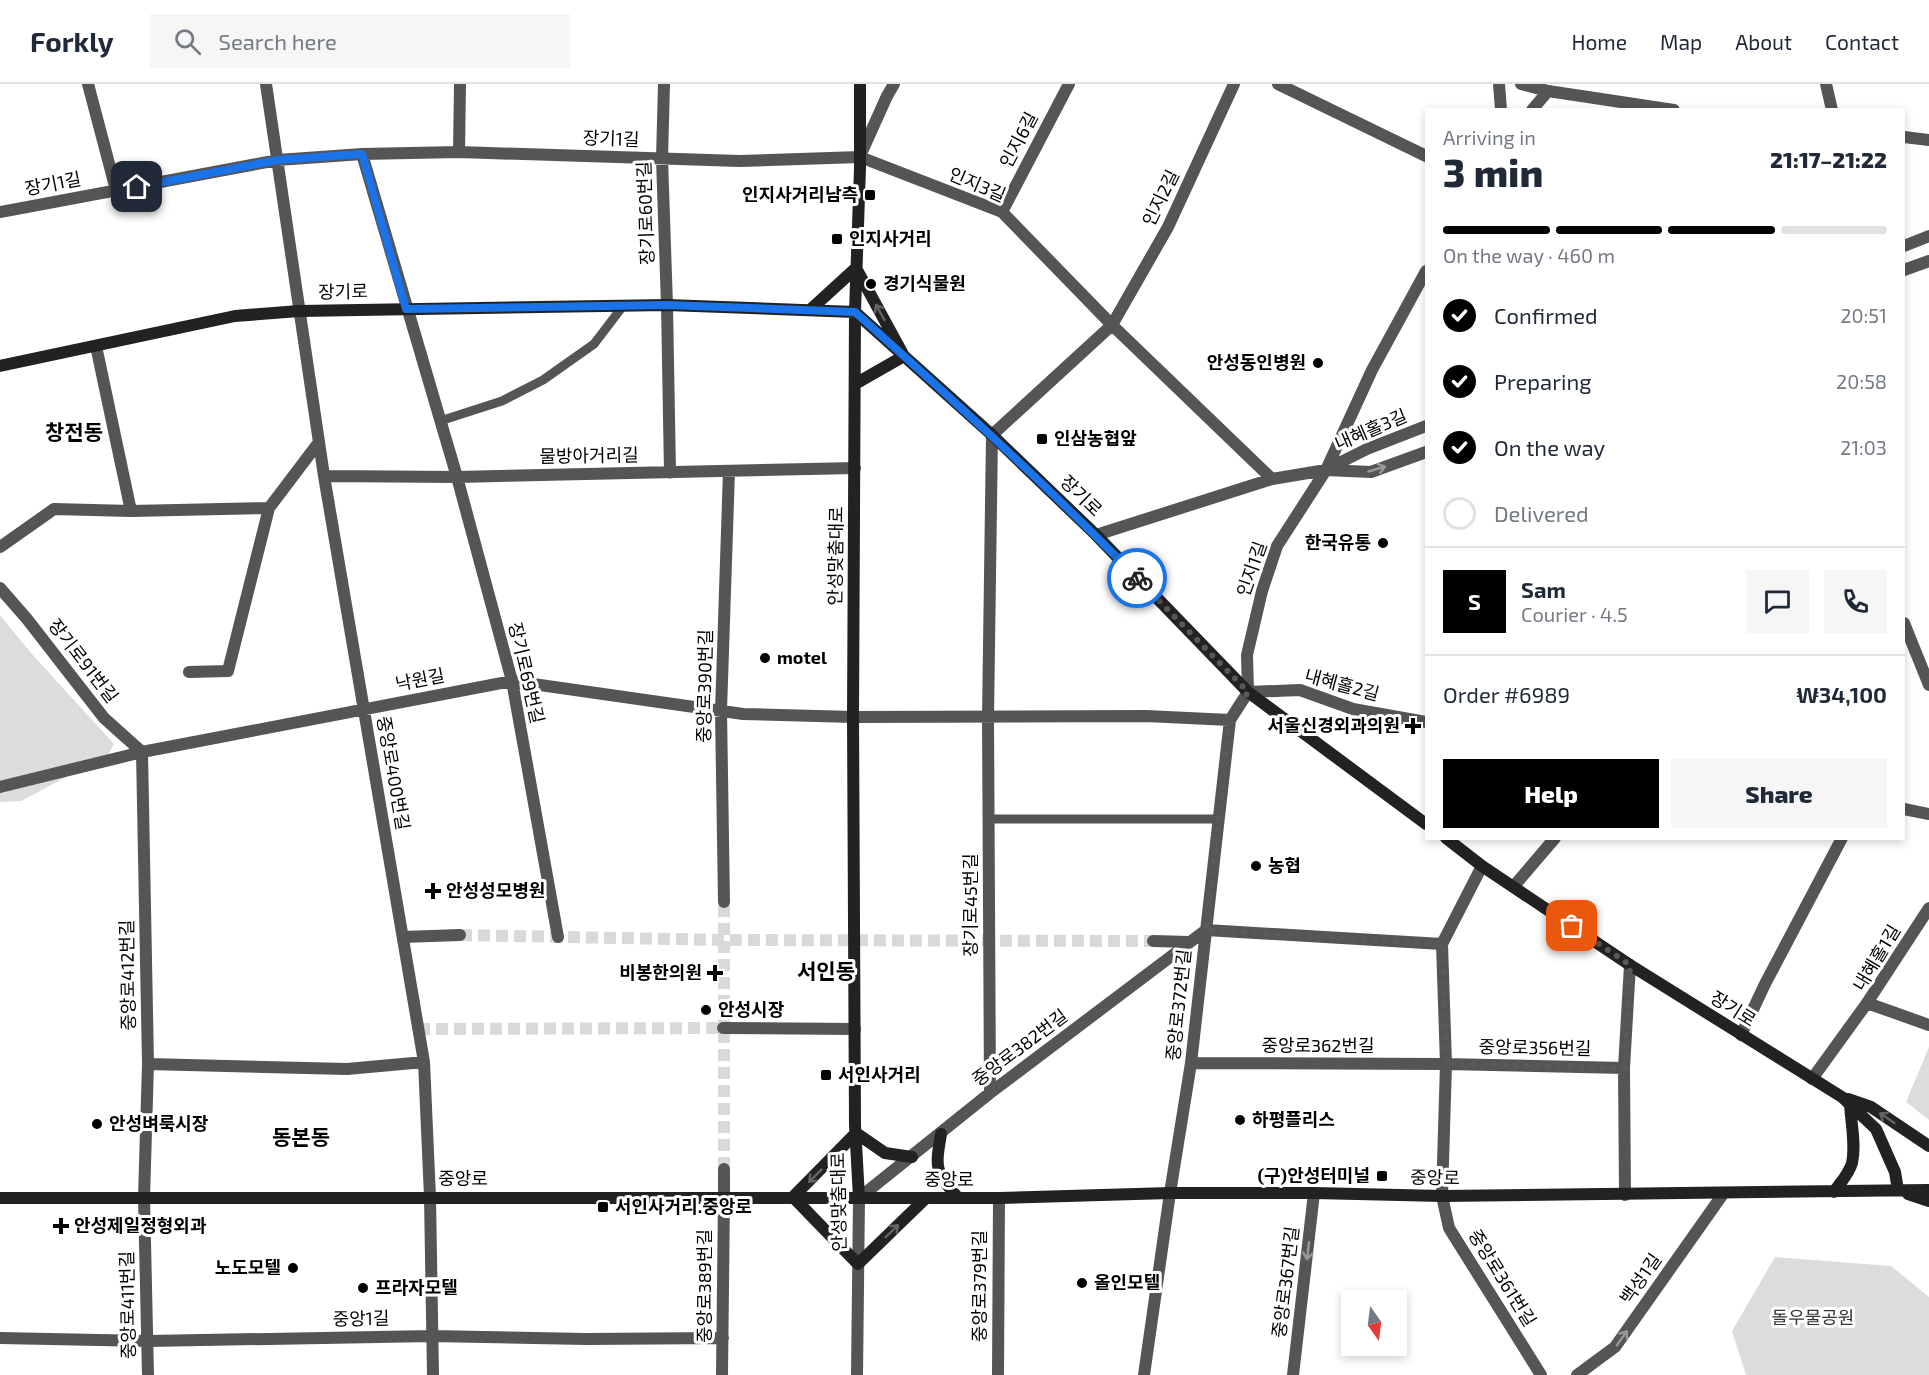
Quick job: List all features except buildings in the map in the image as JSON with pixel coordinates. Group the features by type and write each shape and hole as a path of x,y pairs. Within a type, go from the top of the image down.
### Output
{"main road":[{"name":"안성맞춤대로","path":"859,1198 855,1133 853,717 855,312 860,84"},
{"path":"810,310 856,268 904,356 855,384"},
{"name":"장기로","path":"0,366 235,316 299,311 667,305 855,312 992,435 1096,535 1248,692 1425,823"},
{"name":"장기로","path":"1449,840 1482,866 1630,965 1846,1100 1876,1129 1895,1172 1898,1190"},
{"path":"1834,1192 1852,1163 1853,1140 1846,1100 1871,1107 1929,1146"},
{"path":"912,1157 885,1153 855,1133 793,1197 858,1264 926,1198"},
{"path":"941,1134 936,1165 942,1179 958,1198"},
{"name":"중앙로","path":"1898,1190 1929,1201"},
{"name":"중앙로","path":"0,1198 999,1198 1170,1193 1442,1196 1929,1190"}],"street":[{"path":"88,84 116,190"},
{"name":"중앙로400번길","path":"266,84 324,476 424,1062 430,1197 433,1375"},
{"path":"459,152 460,84"},
{"name":"장기로60번길","path":"664,84 662,159 667,305"},
{"path":"860,157 894,84"},
{"name":"인지6길","path":"1002,212 1069,84"},
{"name":"인지2길","path":"992,435 1112,325 1168,227 1234,84"},
{"path":"1278,84 1425,156"},
{"path":"1499,84 1501,108"},
{"path":"1521,84 1548,91 1661,108"},
{"path":"1826,84 1832,108"},
{"path":"1534,108 1548,91"},
{"path":"1905,137 1929,140"},
{"name":"장기1길","path":"0,212 278,160 362,154 459,152 740,161 860,157"},
{"path":"362,154 406,309"},
{"name":"인지3길","path":"860,157 1002,212 1112,325"},
{"path":"1905,246 1929,236"},
{"path":"1905,270 1929,261"},
{"name":"인지1길","path":"1248,692 1246,655 1262,591 1277,546 1326,470 1372,370 1425,274"},
{"path":"667,305 670,473"},
{"name":"장기로69번길","path":"406,309 457,477 512,681 558,937"},
{"path":"1112,325 1272,479"},
{"path":"96,346 131,511"},
{"name":"내혜홀3길","path":"1326,470 1367,449 1425,426"},
{"name":"장기로45번길","path":"990,1093 988,717 992,435"},
{"path":"189,672 228,671 269,508 319,442"},
{"name":"내혜홀3길","path":"1326,470 1371,472 1425,452"},
{"name":"물방아거리길","path":"324,476 457,477 855,468"},
{"path":"1096,535 1272,479 1326,470"},
{"name":"중앙로390번길","path":"724,902 721,711 729,471"},
{"path":"0,547 54,508 131,511 269,508"},
{"name":"장기로91번길","path":"0,588 104,718 142,752"},
{"path":"1905,625 1929,685"},
{"name":"낙원길","path":"0,787 142,752 512,681 743,714 853,717"},
{"name":"내혜홀2길","path":"1248,692 1300,690 1353,709 1425,722"},
{"name":"중앙로372번길","path":"1144,1375 1191,1064 1230,720 1248,692"},
{"path":"853,717 1146,716 1230,720"},
{"name":"중앙로412번길","path":"142,752 148,1064 144,1198"},
{"path":"1905,809 1929,814"},
{"path":"1514,886 1553,840"},
{"path":"1741,1035 1765,984 1841,840"},
{"path":"1442,1196 1446,1064 1443,944 1482,866"},
{"name":"내혜홀1길","path":"1929,908 1867,1003 1929,1025"},
{"path":"1206,930 1443,944"},
{"name":"중앙로382번길","path":"859,1198 990,1093 1206,930"},
{"path":"403,937 460,935"},
{"path":"1153,941 1189,942"},
{"path":"1625,1195 1624,1068 1630,965"},
{"path":"1812,1079 1867,1003"},
{"path":"723,1028 855,1029"},
{"path":"148,1064 347,1069 424,1062"},
{"name":"중앙로362번길","path":"1191,1064 1446,1064"},
{"name":"중앙로356번길","path":"1446,1064 1624,1068"},
{"path":"724,1169 724,1197"},
{"name":"중앙로367번길","path":"1293,1375 1314,1193"},
{"name":"백성1길","path":"1577,1375 1616,1347 1724,1194"},
{"name":"중앙로361번길","path":"1442,1196 1449,1228 1541,1375"},
{"name":"중앙로389번길","path":"722,1375 724,1197"},
{"name":"중앙로411번길","path":"144,1198 148,1375"},
{"name":"안성맞춤대로","path":"857,1375 859,1198"},
{"name":"중앙로379번길","path":"998,1375 999,1198"},
{"name":"중앙1길","path":"0,1338 148,1341 432,1336 586,1339 723,1338"}],"lane":[{"path":"440,421 502,401 543,380 594,345 623,306"},
{"path":"988,819 1219,819"}],"green space":[{"path":"0,615 31,653 114,744 108,755 21,801 0,802"},
{"path":"1929,1047 1929,1120 1906,1102"},
{"name":"돌우물공원","path":"1775,1257 1891,1266 1929,1297 1929,1375 1746,1375 1732,1331"}],"tunnel":[{"path":"724,902 724,1169"},
{"path":"460,935 725,940 1153,941"},
{"path":"418,1029 723,1028"}],"way so far":[{"path":"1137,578 1248,692 1230,720 1206,930 1443,944 1446,1064 1624,1068 1630,965 1572,926"}],"place":[{"name":"인지사거리남측","path":"870,195"},
{"name":"인지사거리","path":"837,239"},
{"name":"경기식물원","path":"871,284"},
{"name":"안성동인병원","path":"1318,363"},
{"name":"인삼농협앞","path":"1042,439"},
{"name":"한국유통","path":"1383,543"},
{"name":"motel","path":"765,658"},
{"name":"서울신경외과의원","path":"1413,726"},
{"name":"농협","path":"1256,866"},
{"name":"안성성모병원","path":"433,891"},
{"name":"비봉한의원","path":"715,973"},
{"name":"안성시장","path":"706,1010"},
{"name":"서인사거리","path":"826,1075"},
{"name":"하평플리스","path":"1240,1120"},
{"name":"안성벼룩시장","path":"97,1124"},
{"name":"(구)안성터미널","path":"1382,1176"},
{"name":"서인사거리.중앙로","path":"603,1207"},
{"name":"안성제일정형외과","path":"61,1226"},
{"name":"노도모텔","path":"293,1268"},
{"name":"올인모텔","path":"1082,1283"},
{"name":"프라자모텔","path":"363,1288"}],"district":[{"name":"창전동","path":"74,433"},
{"name":"서인동","path":"826,972"},
{"name":"동본동","path":"301,1138"}],"route":[{"path":"137,187 278,160 362,154 406,309 667,305 855,312 992,435 1096,535 1137,578"}]}
